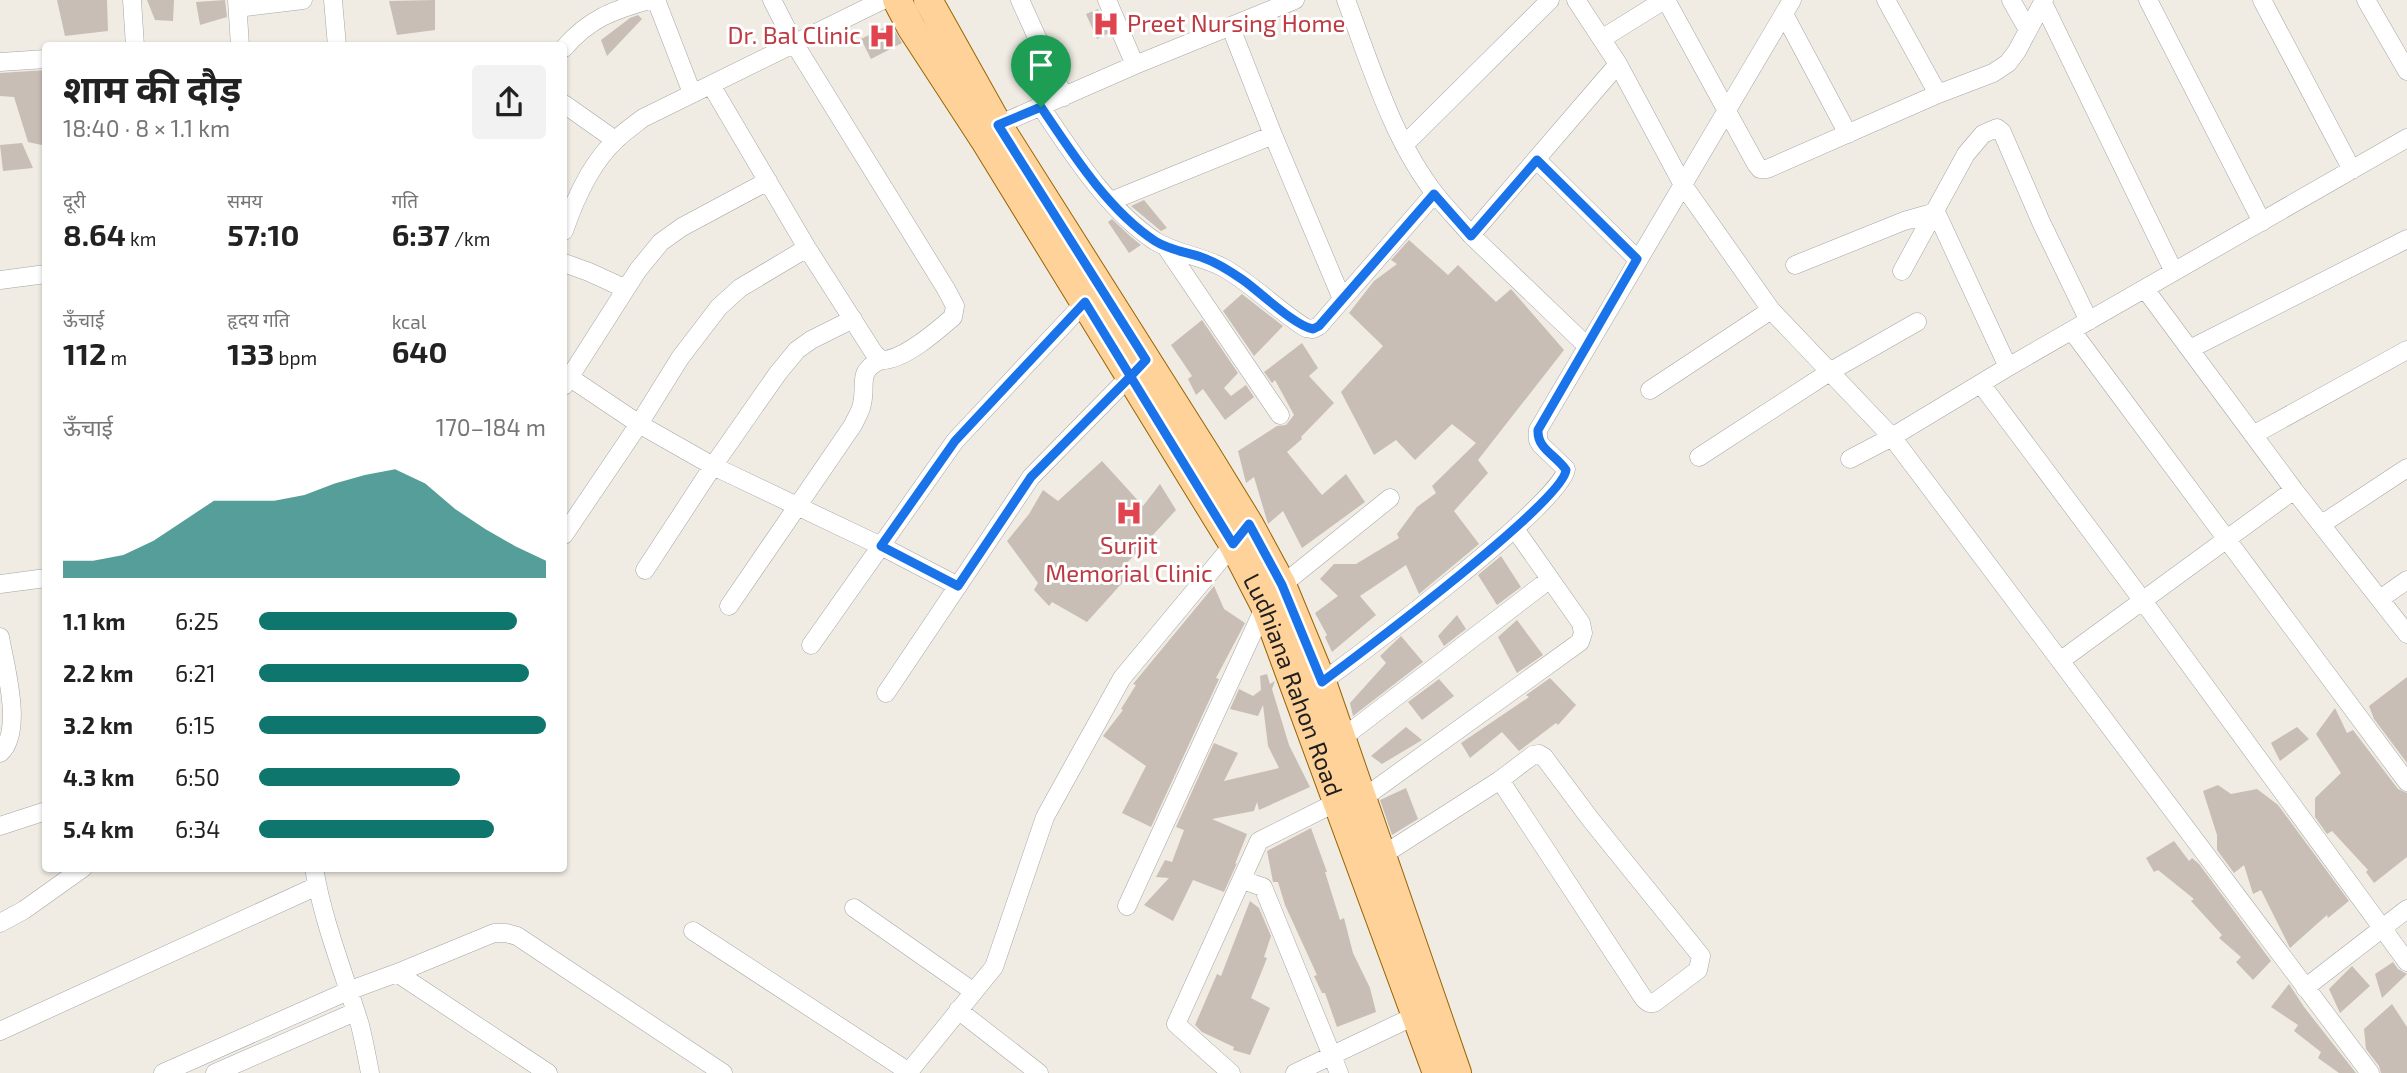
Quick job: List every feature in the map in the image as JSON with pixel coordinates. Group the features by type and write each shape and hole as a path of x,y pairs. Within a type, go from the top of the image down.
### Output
{"main road":[{"name":"Ludhiana Rahon Road","path":"898,0 911,27 1085,302 1138,368"},
{"name":"Ludhiana Rahon Road","path":"928,0 1138,368 1241,534 1322,682 1341,739 1350,800 1383,855 1425,1011 1437,1073"},
{"name":"Ludhiana Rahon Road","path":"1273,595 1425,1011 1457,1073"}],"street":[{"path":"132,0 135,42"},
{"path":"236,42 238,4 303,0"},
{"path":"333,0 337,42"},
{"path":"567,45 588,24 603,15 649,0"},
{"path":"656,0 692,93"},
{"path":"729,606 853,425 863,400 864,373 870,365 905,353 940,329 953,317 955,306 794,43 772,0"},
{"path":"567,223 575,200 599,160 615,140 643,118 883,0"},
{"path":"1020,0 1064,97"},
{"path":"1107,0 1135,65"},
{"path":"998,125 1135,65 1295,0"},
{"path":"1346,0 1404,145 1434,194 1471,236 1587,346"},
{"path":"1404,145 1550,0"},
{"path":"1576,0 1604,38 1683,185 1771,310 1892,437 2370,1073"},
{"path":"1604,38 1665,0 1760,169 1767,169 1938,94 1993,73 2008,63 2044,1"},
{"path":"1886,0 1938,94"},
{"path":"2011,0 2028,30"},
{"path":"2148,0 2262,222"},
{"path":"2262,0 2352,170"},
{"path":"2044,1 2174,272"},
{"path":"2372,2 2407,71"},
{"path":"1322,682 1515,529 1565,475 1563,465 1538,440 1538,430 1788,7"},
{"path":"1788,7 1848,134"},
{"path":"1231,28 1342,299"},
{"path":"0,62 42,59"},
{"path":"1471,236 1618,64"},
{"path":"711,85 807,248 881,360"},
{"path":"567,106 615,140"},
{"path":"1041,107 1076,158 1111,201 1131,221 1166,247 1280,415"},
{"path":"1902,271 1971,147 1990,130 1997,128 2002,132 2041,222 2089,321"},
{"path":"1111,201 1273,135"},
{"path":"1850,459 2407,138"},
{"path":"1537,160 1637,259"},
{"path":"768,181 661,242 569,371 639,424 713,466 958,586"},
{"path":"1166,247 1224,268 1306,328 1313,329 1319,326 1434,194"},
{"path":"1795,265 1904,221 1936,212"},
{"path":"1936,212 2008,367"},
{"path":"2190,349 2407,239"},
{"path":"567,530 680,358 719,307 740,288 807,248"},
{"path":"567,264 626,289"},
{"path":"0,280 42,275"},
{"path":"2146,289 2294,490 2407,634"},
{"path":"811,645 955,441 1085,302"},
{"path":"1650,390 1771,310"},
{"path":"645,570 713,466 797,350 853,319"},
{"path":"1699,457 1831,370 1917,322"},
{"path":"2072,331 2407,782"},
{"path":"2253,435 2407,351"},
{"path":"886,693 1031,477 1138,368"},
{"path":"1981,384 2407,962"},
{"path":"2322,524 2407,468"},
{"path":"2060,661 2294,490"},
{"path":"1127,905 1273,595 1391,498"},
{"path":"1231,1073 1176,1024 1259,841 1350,800 1580,642 1584,633 1581,623 1515,529"},
{"path":"692,931 909,1072 994,967 1045,817 1122,678 1241,534"},
{"path":"0,584 42,579"},
{"path":"1341,739 1550,579"},
{"path":"2380,599 2407,580"},
{"path":"0,637 12,712 7,747 0,753"},
{"path":"1383,855 1500,780 1533,755 1539,754 1701,957 1698,970 1654,1003 1644,999 1500,780"},
{"path":"0,826 42,812"},
{"path":"0,923 24,910 77,872"},
{"path":"0,1031 316,877 370,1073"},
{"path":"1242,880 1263,887 1339,1073"},
{"path":"854,908 974,992"},
{"path":"2305,988 2407,909"},
{"path":"163,1073 348,991 397,974 494,933 517,936 723,1073"},
{"path":"397,974 548,1073"},
{"path":"958,1010 1039,1073"},
{"path":"1295,1073 1425,1011"},
{"path":"215,1073 355,1012"}],"building":[{"path":"57,0 107,0 108,31 65,36"},
{"path":"147,0 174,0 173,21 155,20"},
{"path":"225,0 227,17 200,25 196,2"},
{"path":"435,0 435,30 397,35 389,1"},
{"path":"1098,9 1109,33 1097,39 1086,14"},
{"path":"638,15 642,19 607,56 601,40"},
{"path":"891,24 902,43 871,59 861,39"},
{"path":"42,70 42,145 28,142 14,97 0,96 0,73"},
{"path":"22,143 33,168 3,171 0,145"},
{"path":"1144,200 1167,228 1161,231 1131,206"},
{"path":"1112,219 1141,245 1129,253 1108,222"},
{"path":"1409,240 1448,275 1458,265 1496,302 1511,289 1564,350 1478,460 1488,473 1454,511 1479,544 1419,594 1406,565 1360,596 1376,615 1332,652 1325,637 1327,635 1315,613 1338,596 1320,579 1334,564 1356,564 1399,538 1397,534 1417,507 1436,493 1432,486 1476,443 1452,424 1415,460 1396,440 1374,455 1341,392 1383,346 1349,313 1374,281 1397,264 1391,260"},
{"path":"1242,294 1283,326 1254,356 1223,311"},
{"path":"1202,320 1238,373 1224,388 1231,396 1246,385 1254,397 1225,420 1203,389 1196,395 1188,379 1192,376 1171,345"},
{"path":"1302,343 1318,368 1309,376 1334,403 1287,452 1322,495 1346,474 1365,502 1302,548 1283,511 1268,524 1254,477 1246,483 1238,451 1277,426 1286,425 1294,415 1275,380 1272,383 1264,372"},
{"path":"1102,461 1143,506 1160,484 1176,510 1126,564 1132,572 1087,622 1052,602 1049,606 1034,590 1038,583 1007,541 1029,514 1043,490 1058,501"},
{"path":"1501,556 1521,587 1497,605 1478,575"},
{"path":"1214,586 1224,609 1245,623 1216,678 1219,679 1151,827 1122,813 1146,766 1103,736 1123,710 1121,709 1136,685 1133,684"},
{"path":"1457,615 1466,629 1444,646 1438,636"},
{"path":"1517,620 1543,655 1517,673 1498,637"},
{"path":"1401,636 1423,662 1353,716 1350,703 1386,663 1380,656"},
{"path":"1267,674 1270,684 1275,681 1272,689 1289,745 1310,787 1259,810 1257,802 1254,811 1212,819 1247,834 1235,864 1237,863 1224,892 1193,880 1173,921 1144,905 1169,878 1156,877 1165,860 1172,862 1184,830 1176,827 1214,743 1238,753 1224,781 1279,768 1268,746 1263,705 1258,716 1230,709 1239,689 1253,696 1261,690 1260,676"},
{"path":"2407,677 2407,763 2374,719 2369,706"},
{"path":"1550,678 1576,705 1558,725 1556,723 1519,751 1502,732 1470,758 1461,743 1529,697 1526,695"},
{"path":"1439,679 1454,696 1422,720 1408,702"},
{"path":"2335,708 2347,733 2353,730 2398,789 2407,793 2407,857 2374,883 2366,872 2368,870 2332,831 2327,834 2315,817 2315,798 2341,773 2316,734"},
{"path":"1406,727 1422,740 1382,764 1371,756"},
{"path":"2297,727 2309,739 2280,761 2271,743"},
{"path":"2218,785 2231,794 2257,789 2278,805 2349,901 2328,918 2327,915 2290,948 2261,890 2253,894 2244,865 2234,873 2217,850 2217,835 2203,791"},
{"path":"1406,788 1418,819 1392,835 1380,800"},
{"path":"1311,828 1340,920 1344,918 1353,953 1370,988 1376,1012 1337,1027 1325,993 1322,993 1314,976 1317,975 1285,905 1278,882 1273,882 1267,851"},
{"path":"2174,841 2189,861 2192,858 2199,864 2271,961 2253,980 2236,962 2241,957 2219,938 2222,935 2191,901 2194,899 2158,870 2154,872 2146,858"},
{"path":"1250,901 1259,908 1271,936 1264,957 1267,958 1251,998 1270,1008 1250,1055 1233,1050 1234,1047 1202,1032 1195,1025 1217,974 1221,976"},
{"path":"2393,962 2407,974 2382,998 2375,974"},
{"path":"2352,966 2370,986 2340,1013 2329,989"},
{"path":"2289,984 2356,1073 2339,1073 2318,1058 2321,1052 2294,1031 2298,1025 2271,1007"},
{"path":"2392,1004 2407,1027 2407,1073 2381,1073 2366,1049 2364,1029"}],"place":[{"name":"Preet Nursing Home","path":"1106,24"},
{"name":"Dr. Bal Clinic","path":"882,36"},
{"name":"Surjit Memorial Clinic","path":"1129,513"}],"route":[{"path":"1041,107 998,125 1146,360 1130,377 1031,477 958,586 881,546 955,441 1085,302 1130,377 1233,544 1249,524 1282,585 1322,682 1432,598 1515,529 1562,481 1566,470 1541,445 1538,430 1637,259 1537,160 1471,236 1434,194 1319,326 1313,329 1300,324 1224,268 1154,240 1111,201 1076,158 1041,107"}]}
